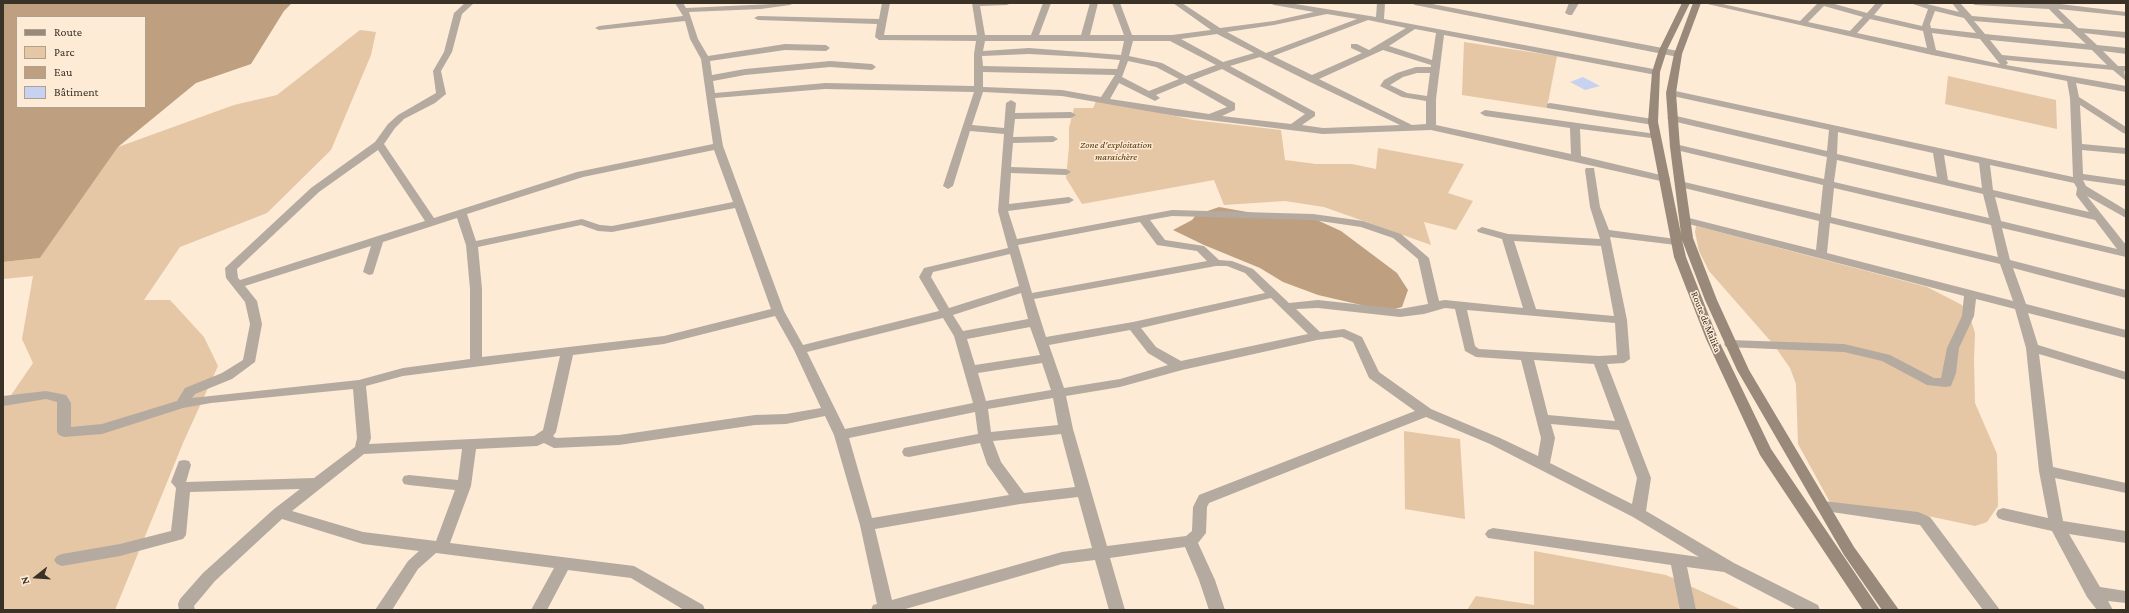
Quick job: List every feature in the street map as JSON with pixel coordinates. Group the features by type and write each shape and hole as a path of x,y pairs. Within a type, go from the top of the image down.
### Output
{"main road":[{"name":"Route de Malika","path":"1685,3 1663,50 1656,72 1653,122 1676,242 1712,339 1765,450 1816,529 1872,610"},
{"name":"Route de Malika","path":"1697,3 1678,54 1671,93 1675,147 1685,220 1688,238 1695,260 1742,370 1849,551 1891,610"}],"street":[{"path":"182,404 190,391 227,376 249,362 256,324 251,301 232,278 231,268 315,190 379,144 391,126 401,116 432,101 441,94 437,71 448,52 458,13 470,3"},
{"path":"679,3 686,14 694,39 704,59 718,146 778,311 800,350 841,435 866,525 884,609 1062,558 1102,554 1190,541 1199,533 1200,506 1204,499 1426,412"},
{"path":"599,28 686,14 713,6 761,7 790,3"},
{"path":"886,3 883,22 878,37 1172,38 1220,32 1329,11"},
{"path":"948,186 979,89 978,54 981,37 976,3 1007,3"},
{"path":"1034,38 1047,3"},
{"path":"1085,38 1094,3"},
{"path":"1104,100 1119,75 1129,39 1116,3"},
{"path":"1177,3 1220,32 1263,55 1409,126"},
{"path":"1274,3 1414,26 1656,72"},
{"path":"1380,20 1381,3"},
{"path":"1415,3 1678,54"},
{"path":"1569,14 1572,5 1575,3"},
{"path":"1707,3 2008,68 2126,89"},
{"path":"1749,12 1760,3"},
{"path":"1802,23 1823,3 1868,16 1927,30 2126,51"},
{"path":"1852,34 1880,3"},
{"path":"1914,3 1966,16 2126,35"},
{"path":"1956,3 2008,68"},
{"path":"1975,3 2048,5 2126,14"},
{"path":"2104,3 2126,20"},
{"path":"2048,5 2126,78"},
{"path":"1932,8 1927,19 1927,30 1932,52"},
{"path":"758,18 883,22"},
{"path":"1149,94 1224,66 1263,55 1368,18"},
{"path":"1311,79 1382,47 1414,26"},
{"path":"1431,127 1431,99 1440,31"},
{"path":"904,48 906,38"},
{"path":"1172,38 1294,106 1312,114 1293,127"},
{"path":"1354,46 1370,53"},
{"path":"704,59 785,47 826,48"},
{"path":"1382,47 1435,67"},
{"path":"978,54 1041,52 1124,58 1159,65 1232,105 1232,108 1211,117"},
{"path":"2000,57 2126,70"},
{"path":"710,96 800,86 826,75 872,67"},
{"path":"1431,99 1405,95 1385,86 1387,82 1400,75 1416,70 1435,67"},
{"path":"707,79 764,69 979,89 1062,93 1176,112 1324,131 1409,126 1431,127 1576,158 1664,179"},
{"path":"978,69 1119,75 1176,112"},
{"path":"2071,80 2075,98 2081,195 2126,253"},
{"path":"1671,93 1834,127 2079,182 2126,183"},
{"path":"2075,98 2126,131"},
{"path":"1550,106 1653,122"},
{"path":"1071,115 1011,110 1003,211 1035,322 1059,393 1066,429 1082,491 1102,554 1117,610"},
{"path":"1485,113 1656,137"},
{"path":"1672,118 2099,218"},
{"path":"1575,126 1576,158"},
{"path":"1821,255 1826,219 1834,127"},
{"path":"967,128 1009,135 1053,139"},
{"path":"379,144 431,222"},
{"path":"238,284 581,174 718,146"},
{"path":"1675,147 1829,185 2126,253"},
{"path":"2078,147 2109,151 2126,151"},
{"path":"1938,150 1944,181"},
{"path":"1984,160 1988,191 2005,262 2021,308 2032,348 2046,471 2057,526 2104,610"},
{"path":"1006,170 1066,172"},
{"path":"1460,306 1469,348 1472,351 1599,360 1624,359 1621,320 1605,238 1595,207 1590,170"},
{"path":"2079,182 2126,215"},
{"path":"1680,184 2005,262 2126,294"},
{"path":"1004,208 1069,200"},
{"path":"472,245 582,222 598,228 612,229 739,204"},
{"path":"461,212 472,245 476,289 476,362"},
{"path":"1020,498 994,464 985,437 981,406 972,370 960,336 925,277 928,270 1013,246 1172,213 1190,212 1313,217 1362,224 1397,236 1423,258 1434,306"},
{"path":"1143,219 1160,243 1200,248 1216,263"},
{"path":"1685,220 1970,295 2126,334"},
{"path":"1482,230 1507,237 1605,238 1676,242"},
{"path":"1507,237 1531,313"},
{"path":"369,272 378,239"},
{"path":"800,350 1026,292 1216,263 1228,263 1249,270 1317,336"},
{"path":"1043,342 1134,326 1274,294"},
{"path":"1730,344 1844,348 1886,358 1932,382 1946,383 1950,373 1953,348 1968,316 1970,295"},
{"path":"1289,308 1295,305 1318,304 1400,313 1424,310 1445,304 1621,320"},
{"path":"3,402 46,395 61,398 64,404 64,432 102,429 182,404 211,399 359,384 404,372 664,340 778,311"},
{"path":"960,336 1035,322"},
{"path":"1134,326 1152,350 1180,366"},
{"path":"841,435 981,406 1120,383 1180,366 1317,336 1344,333 1358,340 1374,375 1426,412 1495,441 1638,513 1729,567 1812,610"},
{"path":"2032,348 2126,376"},
{"path":"187,610 186,604 209,577 279,513 361,450 537,441 544,438 549,432 568,351"},
{"path":"1526,356 1548,438 1543,465"},
{"path":"972,370 1048,358"},
{"path":"1599,360 1644,478 1638,513"},
{"path":"359,384 364,438 361,450"},
{"path":"544,438 554,443 619,440 755,420 786,420 830,412"},
{"path":"1543,419 1624,426"},
{"path":"909,452 985,437 1066,429"},
{"path":"383,610 413,564 437,548 464,486 470,444"},
{"path":"184,465 178,482 183,487 319,483"},
{"path":"2046,471 2126,488"},
{"path":"409,480 464,486"},
{"path":"62,560 120,550 178,535 183,487"},
{"path":"866,525 1020,498 1082,491"},
{"path":"1823,506 1918,518 1925,521 1992,610"},
{"path":"279,513 363,538 634,572 697,610"},
{"path":"2004,514 2057,526 2126,537"},
{"path":"1493,534 1729,567"},
{"path":"1190,541 1217,610"},
{"path":"1678,560 1688,610"},
{"path":"538,610 564,563"},
{"path":"2093,592 2126,597"}],"green space":[{"path":"360,30 376,32 371,55 331,150 267,213 180,247 144,300 170,300 204,337 218,366 183,443 115,610 3,610 3,407 33,363 22,339 33,276 3,279 3,262 40,258 118,147 234,105 277,95"},
{"path":"1464,42 1557,56 1547,108 1462,95"},
{"path":"1948,76 2056,100 2057,129 1945,104"},
{"name":"Zone d'exploitation maraichère","path":"1097,99 1193,120 1281,130 1285,160 1316,164 1352,164 1376,169 1378,148 1464,164 1448,193 1473,201 1456,230 1424,222 1431,245 1324,207 1285,201 1224,205 1214,180 1082,204 1066,178 1069,128 1074,108 1093,108"},
{"path":"1696,226 1927,287 1962,305 1969,314 1975,333 1975,403 1997,454 1998,506 1987,522 1975,526 1928,516 1831,504 1798,444 1796,384 1790,368 1774,345 1709,271 1699,251 1695,232"},
{"path":"1404,431 1460,439 1465,519 1405,509"},
{"path":"1534,551 1666,575 1742,610 1467,610 1476,596 1534,605"}],"water":[{"path":"3,3 292,3 284,11 251,64 196,83 118,147 40,258 3,262"},
{"path":"1219,207 1253,213 1317,220 1341,231 1397,273 1408,290 1402,307 1387,311 1318,295 1283,282 1260,268 1204,245 1173,230 1192,220 1196,215"}],"building":[{"path":"1583,77 1600,86 1585,90 1570,82"}]}
